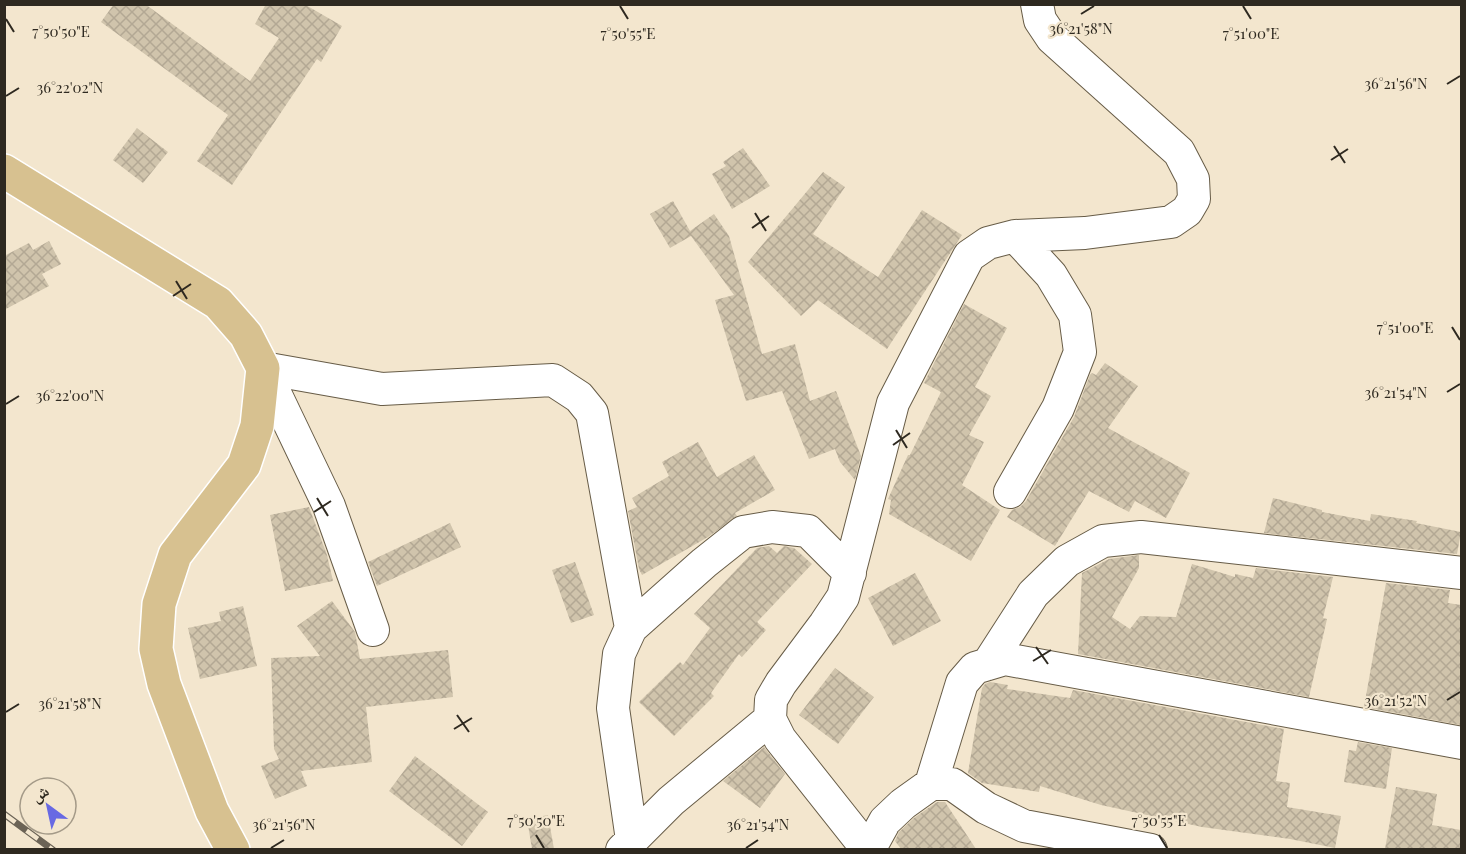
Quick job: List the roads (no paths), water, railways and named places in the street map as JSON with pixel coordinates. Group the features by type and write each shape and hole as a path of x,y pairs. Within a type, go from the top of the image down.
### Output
{"main road":[{"path":"4,171 218,303 246,335 263,368 257,426 244,465 175,555 159,604 156,649 164,684 212,811 233,849"}],"street":[{"path":"1037,4 1040,20 1052,38 1179,152 1193,179 1194,199 1187,211 1171,222 1085,233 1015,236 988,243 969,256 893,404 843,597 781,683 771,700 770,719 780,739 869,849 885,821 903,804 931,784 952,784 1026,838 1151,849"},
{"path":"1010,492 1058,408 1080,352 1075,315 1051,274 1015,236"},
{"path":"263,368 382,388 553,380 579,398 592,413 631,628"},
{"path":"263,368 329,506 373,630"},
{"path":"627,845 613,708 619,654 631,628 704,563 743,532 772,527 808,531 850,573"},
{"path":"988,664 1033,594 1067,561 1103,541 1141,537 1461,573"},
{"path":"931,784 962,683 975,668 1005,659 1461,743"},
{"path":"627,845 671,801 770,719"}],"railway":[{"path":"4,814 53,850"}]}
